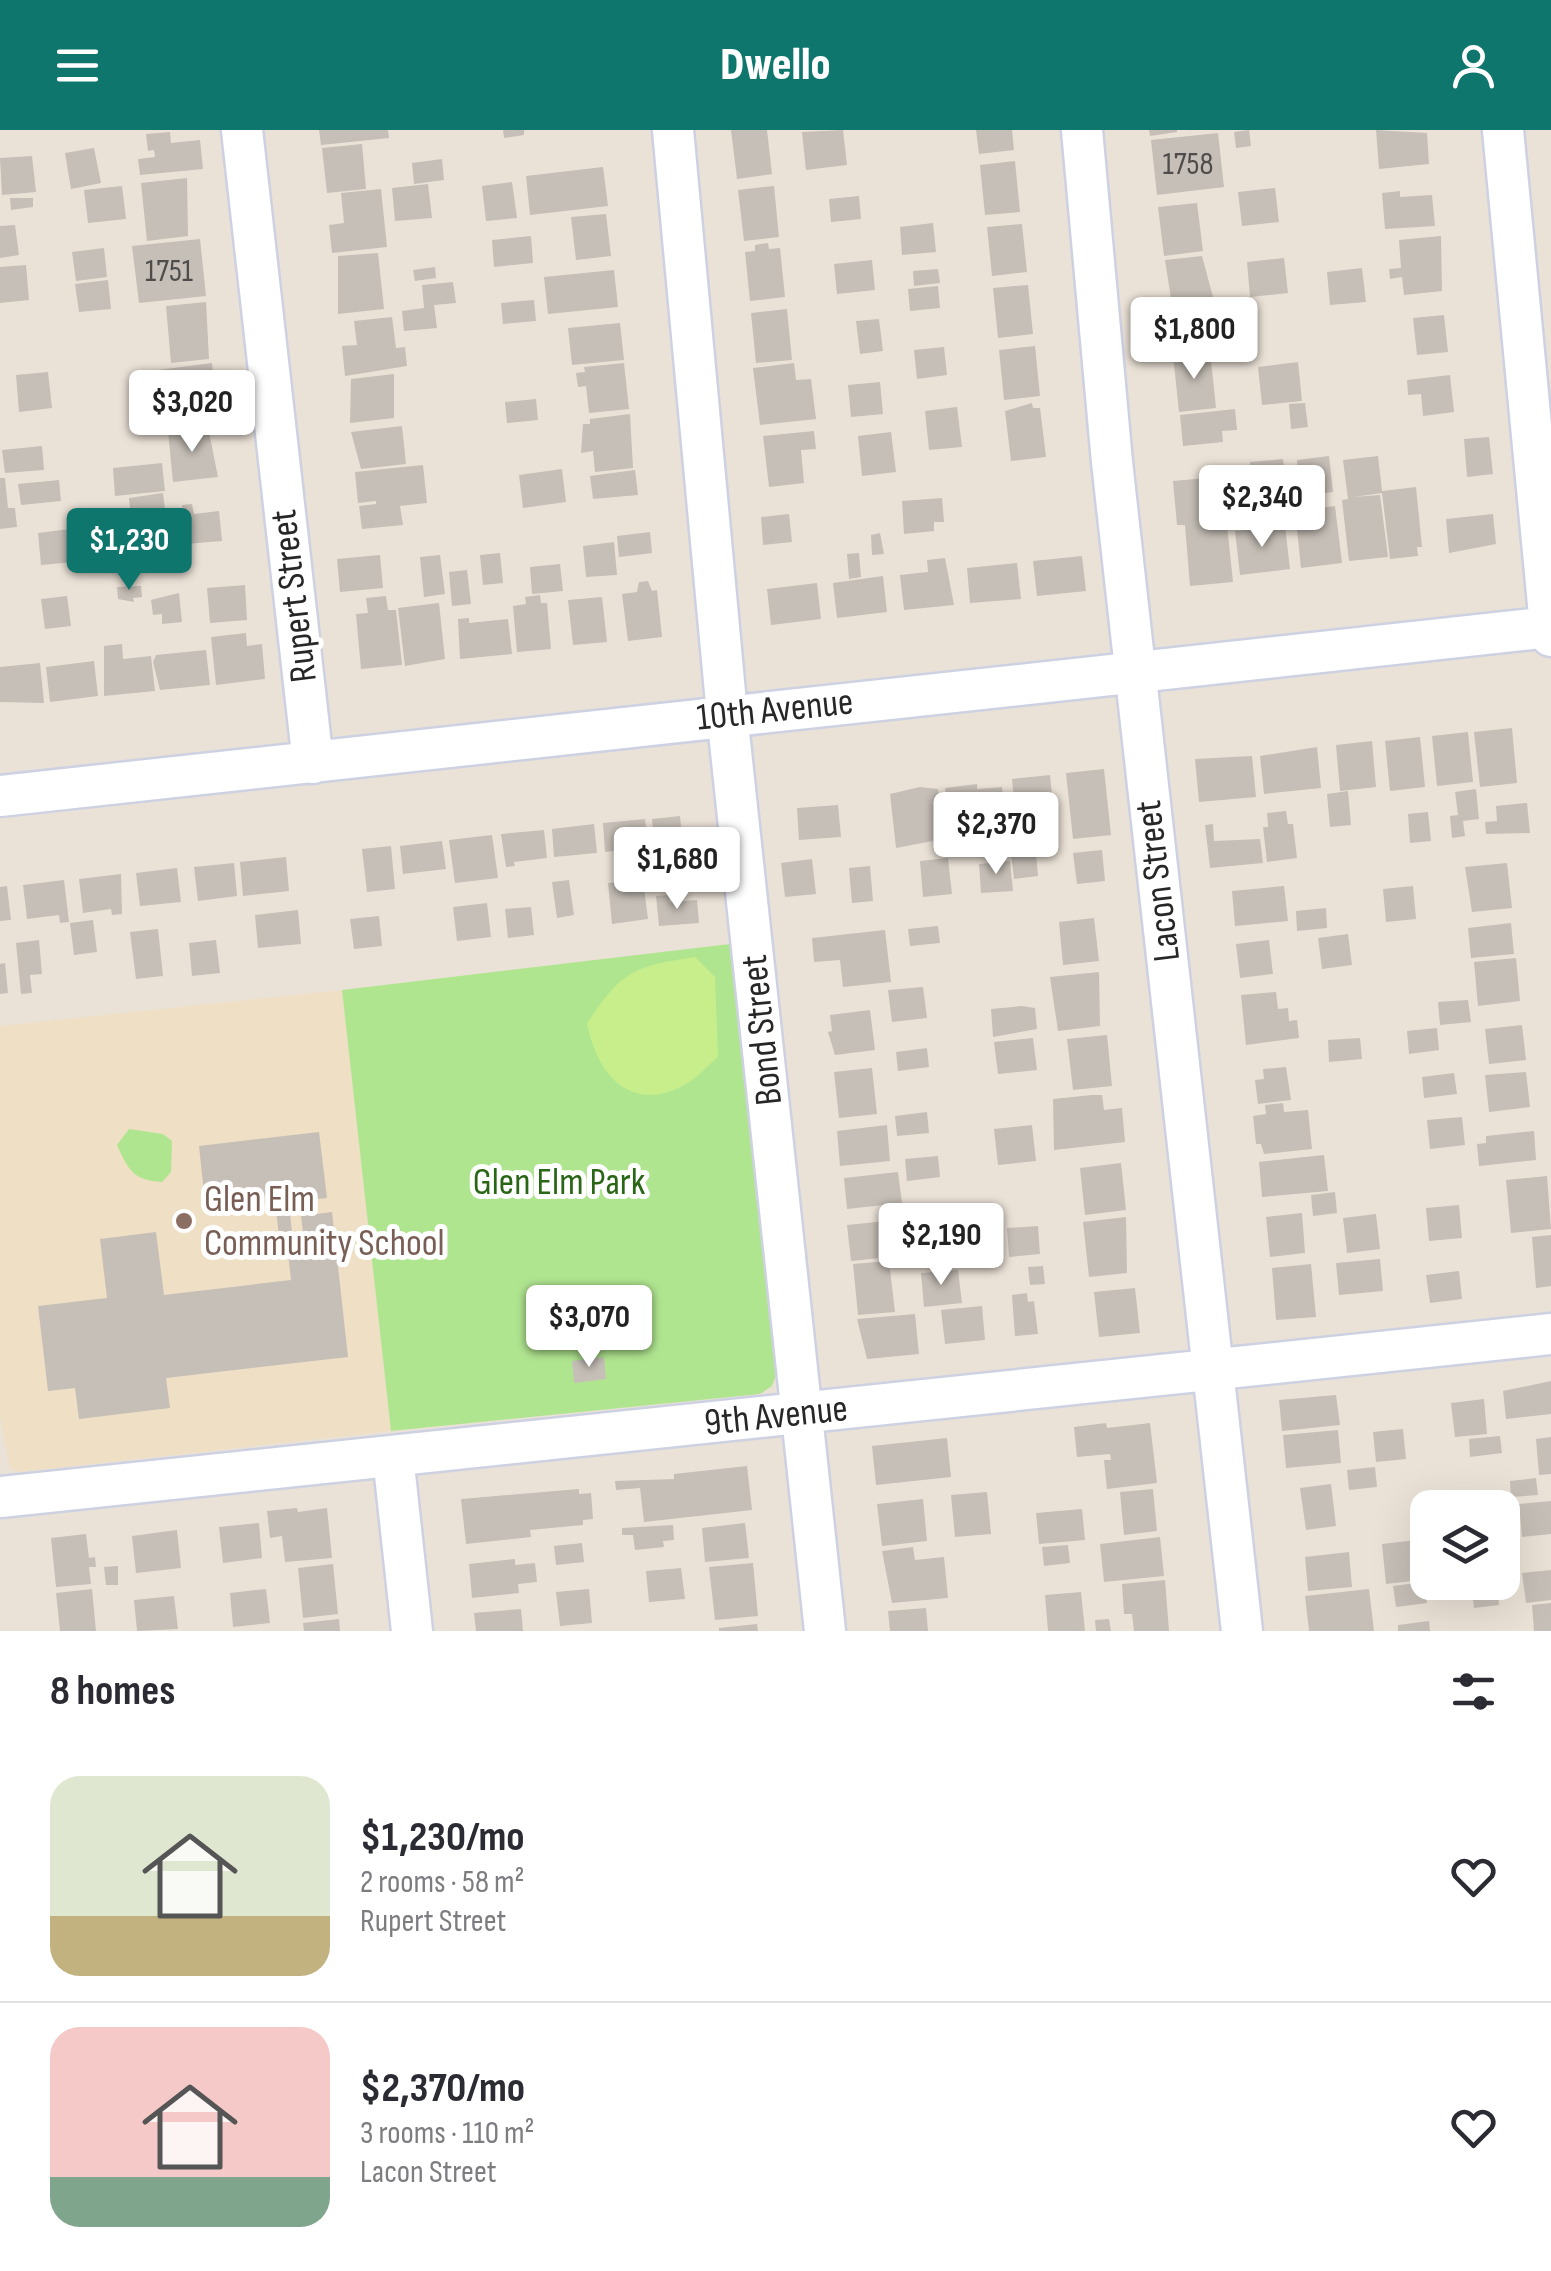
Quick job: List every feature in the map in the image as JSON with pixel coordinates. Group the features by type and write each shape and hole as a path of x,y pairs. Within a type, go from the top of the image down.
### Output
{"street":[{"name":"Rupert Street","path":"242,130 313,763"},
{"name":"Bond Street","path":"673,130 726,714 826,1631"},
{"name":"Lacon Street","path":"1082,130 1134,672 1242,1631"},
{"path":"1503,130 1551,636"},
{"name":"10th Avenue","path":"0,796 726,714 1550,628"},
{"name":"9th Avenue","path":"0,1497 1551,1334"},
{"path":"393,1456 412,1631"}],"shaded area":[{"name":"Glen Elm Community School","path":"342,990 391,1431 19,1472 10,1468 0,1417 0,1026"}],"green space":[{"name":"Glen Elm Park","path":"730,944 776,1375 772,1386 760,1394 391,1431 342,990"},
{"path":"695,957 715,977 718,1057 692,1080 668,1092 650,1095 620,1085 599,1059 587,1023 610,992 630,974 656,964"},
{"path":"129,1129 163,1134 172,1141 171,1172 162,1182 138,1176 125,1161 117,1145"}],"building":[{"path":"319,130 388,130 389,138 321,145"},
{"path":"503,130 524,130 524,135 504,138"},
{"path":"731,130 767,130 772,174 737,179"},
{"path":"843,130 847,165 806,170 802,132"},
{"path":"976,130 1012,130 1014,150 979,154"},
{"path":"1149,130 1177,130 1177,132 1150,136"},
{"path":"1249,130 1251,146 1236,148 1234,132"},
{"path":"1376,130 1427,133 1429,164 1379,169"},
{"path":"170,132 171,143 200,140 203,169 140,175 138,159 155,157 154,150 148,151 146,134"},
{"path":"1218,133 1224,187 1157,195 1151,140"},
{"path":"362,144 366,189 327,193 322,148"},
{"path":"94,148 101,183 71,189 65,153"},
{"path":"32,156 36,192 2,195 0,158"},
{"path":"442,159 444,180 414,184 412,163"},
{"path":"1015,161 1020,212 985,215 980,165"},
{"path":"603,167 608,206 530,215 526,176"},
{"path":"187,178 188,236 147,241 141,183"},
{"path":"512,182 517,218 486,221 482,186"},
{"path":"428,184 432,218 395,221 392,188"},
{"path":"122,186 126,219 88,223 84,190"},
{"path":"774,186 779,237 744,241 738,190"},
{"path":"1275,188 1279,222 1242,226 1238,192"},
{"path":"381,189 387,247 332,253 329,225 344,223 341,193"},
{"path":"1400,191 1400,197 1432,195 1435,226 1385,229 1382,193"},
{"path":"859,196 861,219 831,222 829,199"},
{"path":"10,198 33,198 33,207 11,210"},
{"path":"1197,203 1203,251 1164,256 1158,207"},
{"path":"606,214 611,256 576,260 571,217"},
{"path":"933,223 936,252 902,255 900,227"},
{"path":"1022,224 1027,272 992,276 987,227"},
{"path":"15,225 19,255 0,258 0,226"},
{"path":"531,236 533,263 494,267 492,240"},
{"path":"1441,236 1442,291 1404,295 1402,277 1390,279 1389,269 1401,268 1399,240"},
{"path":"200,239 206,296 139,303 132,246"},
{"path":"768,243 769,249 780,248 785,297 750,301 745,252"},
{"path":"104,248 107,277 76,281 72,252"},
{"path":"378,253 384,309 338,314 338,256"},
{"path":"1202,256 1213,297 1172,305 1165,260"},
{"path":"1284,258 1288,293 1250,297 1247,262"},
{"path":"872,260 875,290 837,294 834,264"},
{"path":"26,265 29,300 0,303 0,267"},
{"path":"435,267 436,278 415,281 413,270"},
{"path":"1362,268 1366,302 1330,305 1327,272"},
{"path":"938,269 940,283 914,286 913,271"},
{"path":"614,270 618,307 548,314 544,277"},
{"path":"108,280 111,309 79,312 75,284"},
{"path":"453,282 456,303 434,305 437,328 404,331 402,311 424,308 422,285"},
{"path":"1028,285 1033,334 998,338 993,288"},
{"path":"938,286 940,308 910,311 908,289"},
{"path":"534,300 536,321 503,324 501,303"},
{"path":"206,302 209,359 171,363 166,306"},
{"path":"787,309 792,360 756,363 751,313"},
{"path":"1444,315 1448,352 1417,355 1413,318"},
{"path":"1204,316 1207,347 1174,350 1171,319"},
{"path":"392,317 396,348 405,347 407,366 345,376 342,346 357,345 354,321"},
{"path":"879,319 883,351 860,354 856,321"},
{"path":"620,323 624,360 572,365 568,328"},
{"path":"1035,346 1040,396 1004,400 999,350"},
{"path":"944,347 947,375 917,379 914,350"},
{"path":"1210,351 1216,408 1179,412 1173,355"},
{"path":"1298,362 1302,401 1262,405 1258,367"},
{"path":"212,363 216,402 203,403 205,422 156,427 150,371"},
{"path":"624,363 629,409 589,413 586,386 578,387 576,373 585,372 584,367"},
{"path":"794,363 796,380 811,379 816,419 760,425 753,368"},
{"path":"48,372 52,408 19,412 16,375"},
{"path":"394,374 394,418 350,423 351,379"},
{"path":"1450,375 1454,412 1423,416 1421,394 1408,395 1407,380"},
{"path":"880,382 883,414 851,417 848,385"},
{"path":"536,399 538,420 507,423 505,402"},
{"path":"1032,403 1033,408 1040,408 1046,457 1011,461 1005,411"},
{"path":"1305,403 1308,427 1291,429 1289,404"},
{"path":"957,407 962,447 929,450 925,411"},
{"path":"1235,409 1237,430 1222,431 1223,442 1183,446 1180,415"},
{"path":"630,414 633,468 595,472 593,451 581,453 583,424 590,424 590,419"},
{"path":"402,426 406,464 361,469 351,432"},
{"path":"208,427 218,477 173,482 168,431"},
{"path":"814,431 816,449 801,450 804,483 769,487 763,436"},
{"path":"891,432 896,472 862,476 858,436"},
{"path":"1489,437 1493,474 1467,477 1464,439"},
{"path":"42,446 44,470 5,473 2,450"},
{"path":"1329,456 1333,492 1300,496 1297,460"},
{"path":"1378,456 1382,491 1416,487 1422,547 1417,547 1418,556 1390,559 1382,493 1353,497 1380,495 1388,557 1349,561 1342,500 1348,499 1343,460"},
{"path":"1283,459 1287,492 1253,495 1250,462"},
{"path":"162,463 165,491 115,496 113,468"},
{"path":"423,465 427,503 400,506 403,525 362,529 359,506 376,501 358,503 355,472"},
{"path":"562,469 566,502 523,508 519,475"},
{"path":"635,470 638,495 593,499 590,476"},
{"path":"0,478 5,478 8,508 15,508 17,527 0,529"},
{"path":"1206,478 1207,489 1223,487 1233,582 1190,586 1185,525 1177,525 1173,481"},
{"path":"59,480 61,501 21,505 18,484"},
{"path":"163,493 167,526 132,530 129,498"},
{"path":"942,498 944,522 934,522 934,531 904,534 902,501"},
{"path":"192,504 194,514 219,511 222,541 186,544 182,505"},
{"path":"1335,506 1342,563 1301,568 1295,511"},
{"path":"789,514 792,542 763,545 761,517"},
{"path":"1493,514 1496,544 1449,553 1446,519"},
{"path":"1285,526 1290,569 1240,575 1235,531"},
{"path":"70,529 74,562 41,565 38,533"},
{"path":"650,532 652,553 619,557 617,536"},
{"path":"880,533 884,554 872,555 871,535"},
{"path":"614,542 617,575 586,577 583,546"},
{"path":"500,553 503,583 483,585 480,555"},
{"path":"859,553 861,577 849,579 847,554"},
{"path":"380,555 383,588 340,592 337,559"},
{"path":"440,555 445,594 424,597 420,557"},
{"path":"1082,556 1086,591 1037,596 1033,561"},
{"path":"945,558 954,605 904,610 900,575 928,572 927,560"},
{"path":"1017,563 1021,599 970,603 967,568"},
{"path":"560,564 563,591 532,594 530,567"},
{"path":"467,570 471,604 452,606 449,572"},
{"path":"883,576 887,612 837,618 833,583"},
{"path":"648,581 652,591 657,590 662,637 628,641 622,594 637,592 639,582"},
{"path":"817,583 821,619 771,625 767,589"},
{"path":"245,585 247,620 210,623 207,588"},
{"path":"141,586 142,597 133,598 134,602 118,599 117,587"},
{"path":"179,593 182,622 162,624 162,614 153,615 151,600"},
{"path":"540,595 541,603 547,603 551,649 517,652 513,606 526,604 525,597"},
{"path":"67,596 71,626 45,629 41,599"},
{"path":"386,596 388,610 396,610 402,665 361,669 356,614 368,613 366,598"},
{"path":"602,597 607,642 573,645 568,600"},
{"path":"439,603 445,659 405,666 398,608"},
{"path":"469,618 469,623 508,619 512,654 460,659 458,619"},
{"path":"246,633 247,646 262,644 265,679 216,685 211,637"},
{"path":"122,644 123,659 151,656 155,691 104,696 104,646"},
{"path":"206,650 210,685 160,690 153,662 156,655"},
{"path":"94,661 98,696 50,702 46,667"},
{"path":"40,663 44,703 0,702 0,667"},
{"path":"1512,728 1517,783 1480,787 1474,732"},
{"path":"1468,732 1473,782 1437,786 1432,736"},
{"path":"1420,737 1425,787 1390,791 1385,741"},
{"path":"1372,741 1376,787 1340,791 1336,745"},
{"path":"1317,747 1321,788 1264,794 1260,756"},
{"path":"1252,756 1256,797 1199,802 1195,759"},
{"path":"1104,769 1111,835 1073,839 1066,773"},
{"path":"1050,775 1056,838 1018,842 1012,779"},
{"path":"977,784 977,789 1002,787 1006,824 950,831 945,788"},
{"path":"920,787 938,789 943,839 896,848 890,794"},
{"path":"1476,789 1479,819 1463,821 1465,836 1452,838 1450,816 1458,815 1455,792"},
{"path":"1348,791 1351,825 1330,827 1327,794"},
{"path":"1527,803 1530,833 1486,834 1485,822 1497,821 1496,806"},
{"path":"838,805 841,837 799,840 797,808"},
{"path":"1286,811 1288,824 1293,824 1297,858 1267,862 1263,827 1268,827 1267,813"},
{"path":"1428,812 1431,841 1410,843 1408,814"},
{"path":"680,816 684,859 656,861 652,819"},
{"path":"645,819 648,847 605,852 603,823"},
{"path":"594,824 597,853 554,857 552,829"},
{"path":"1213,824 1214,841 1260,839 1263,863 1210,868 1205,825"},
{"path":"544,830 547,858 514,862 515,866 506,867 501,834"},
{"path":"492,835 498,878 455,883 449,840"},
{"path":"442,841 446,869 403,874 400,846"},
{"path":"1035,843 1038,876 1014,879 1010,846"},
{"path":"391,846 395,889 367,892 362,849"},
{"path":"1102,850 1105,881 1077,884 1073,853"},
{"path":"286,857 289,891 243,896 240,862"},
{"path":"948,858 952,894 923,897 920,861"},
{"path":"812,859 816,894 785,897 781,863"},
{"path":"1010,861 1013,891 981,893 979,864"},
{"path":"234,863 237,896 198,901 194,867"},
{"path":"1507,863 1512,908 1472,912 1465,867"},
{"path":"870,866 873,901 852,903 849,868"},
{"path":"177,868 181,902 140,906 136,873"},
{"path":"121,874 122,914 112,915 111,909 83,913 79,879"},
{"path":"64,880 69,922 60,923 59,915 27,919 23,885"},
{"path":"569,880 574,915 557,918 552,882"},
{"path":"643,880 648,919 612,924 608,883"},
{"path":"7,886 11,920 0,921 0,887"},
{"path":"1284,886 1288,921 1235,926 1232,891"},
{"path":"1413,886 1416,919 1386,922 1383,889"},
{"path":"669,895 670,902 697,900 699,923 659,926 656,896"},
{"path":"487,903 491,937 457,941 453,907"},
{"path":"531,907 534,935 508,938 505,909"},
{"path":"1326,908 1327,928 1297,931 1296,911"},
{"path":"298,910 301,944 258,948 255,915"},
{"path":"379,916 382,946 354,949 350,919"},
{"path":"1094,918 1099,961 1063,965 1059,922"},
{"path":"93,920 97,952 74,955 70,923"},
{"path":"1511,923 1514,954 1471,958 1468,928"},
{"path":"938,926 940,943 910,946 908,929"},
{"path":"158,929 163,976 136,979 130,932"},
{"path":"885,930 891,982 843,987 840,960 814,962 812,938"},
{"path":"1348,934 1352,965 1322,969 1318,938"},
{"path":"39,940 42,974 30,975 32,993 21,994 16,943"},
{"path":"216,940 220,973 192,976 189,943"},
{"path":"1269,940 1273,974 1240,978 1236,944"},
{"path":"1516,958 1520,1001 1478,1006 1474,962"},
{"path":"5,963 8,993 0,994 0,964"},
{"path":"1099,972 1100,1026 1058,1031 1050,977"},
{"path":"923,987 927,1018 892,1022 888,990"},
{"path":"1276,992 1278,1009 1288,1008 1289,1021 1297,1020 1299,1038 1246,1045 1241,995"},
{"path":"1468,1000 1471,1022 1440,1025 1438,1002"},
{"path":"1035,1008 1037,1029 993,1037 991,1009"},
{"path":"870,1010 875,1050 835,1055 828,1032 832,1031 830,1015"},
{"path":"1522,1025 1526,1060 1489,1064 1485,1029"},
{"path":"1437,1028 1439,1050 1409,1054 1407,1031"},
{"path":"1107,1035 1112,1086 1073,1090 1067,1039"},
{"path":"1033,1038 1037,1070 998,1074 994,1042"},
{"path":"1360,1038 1362,1059 1329,1062 1328,1040"},
{"path":"927,1048 929,1067 898,1071 896,1052"},
{"path":"1286,1067 1291,1100 1258,1104 1255,1080 1264,1079 1263,1069"},
{"path":"872,1068 877,1114 839,1118 834,1072"},
{"path":"1526,1072 1530,1107 1489,1112 1485,1075"},
{"path":"1454,1073 1457,1094 1424,1098 1422,1077"},
{"path":"1102,1095 1104,1110 1122,1108 1125,1142 1054,1150 1053,1099"},
{"path":"1283,1103 1284,1112 1308,1110 1312,1149 1264,1154 1261,1144 1256,1144 1253,1116 1266,1114 1265,1105"},
{"path":"927,1112 929,1133 897,1136 895,1116"},
{"path":"1462,1117 1465,1145 1430,1149 1427,1120"},
{"path":"887,1125 890,1161 840,1166 837,1131"},
{"path":"1032,1125 1036,1161 998,1165 994,1129"},
{"path":"1534,1131 1536,1160 1479,1166 1477,1144 1486,1143 1486,1136"},
{"path":"319,1132 327,1198 289,1202 292,1233 303,1232 301,1216 332,1212 348,1357 166,1378 170,1408 79,1419 75,1388 48,1391 38,1306 107,1298 100,1239 156,1232 164,1295 291,1280 286,1234 279,1235 275,1203 206,1211 199,1146"},
{"path":"1324,1155 1328,1191 1262,1197 1259,1162"},
{"path":"938,1156 940,1177 907,1181 905,1159"},
{"path":"1121,1163 1126,1210 1085,1215 1080,1168"},
{"path":"898,1172 902,1203 847,1209 844,1178"},
{"path":"1547,1176 1551,1229 1511,1233 1506,1180"},
{"path":"1335,1192 1337,1213 1313,1216 1311,1195"},
{"path":"938,1203 941,1228 909,1231 906,1207"},
{"path":"1459,1205 1462,1238 1429,1241 1426,1208"},
{"path":"1302,1213 1305,1253 1270,1257 1266,1217"},
{"path":"1376,1214 1380,1249 1347,1253 1343,1218"},
{"path":"1126,1217 1127,1273 1089,1277 1083,1222"},
{"path":"897,1220 898,1228 905,1228 901,1256 851,1261 847,1225"},
{"path":"1038,1226 1040,1254 1009,1257 1007,1228"},
{"path":"1551,1235 1551,1286 1536,1288 1532,1237"},
{"path":"1380,1259 1383,1291 1339,1295 1336,1263"},
{"path":"889,1261 895,1312 858,1315 853,1264"},
{"path":"1311,1264 1316,1317 1276,1320 1272,1268"},
{"path":"1043,1266 1045,1284 1030,1285 1028,1267"},
{"path":"958,1270 962,1303 924,1307 921,1273"},
{"path":"1459,1271 1462,1299 1430,1303 1426,1275"},
{"path":"1135,1288 1140,1333 1099,1337 1094,1292"},
{"path":"1027,1293 1028,1302 1034,1301 1038,1334 1015,1336 1012,1295"},
{"path":"982,1306 985,1340 945,1344 941,1310"},
{"path":"915,1314 919,1354 867,1359 857,1319"},
{"path":"604,1357 606,1379 574,1383 572,1361"},
{"path":"1551,1381 1551,1414 1506,1419 1503,1391"},
{"path":"1336,1395 1340,1425 1282,1431 1279,1400"},
{"path":"1484,1399 1487,1434 1455,1437 1451,1403"},
{"path":"1106,1423 1107,1428 1150,1423 1157,1483 1107,1489 1104,1460 1111,1460 1110,1454 1077,1457 1074,1427"},
{"path":"1403,1429 1406,1459 1376,1462 1373,1432"},
{"path":"1338,1430 1341,1463 1286,1468 1283,1435"},
{"path":"1500,1436 1502,1453 1470,1457 1469,1439"},
{"path":"1551,1437 1551,1474 1539,1475 1536,1439"},
{"path":"947,1438 951,1477 876,1485 872,1446"},
{"path":"747,1466 752,1510 644,1522 640,1488 616,1490 615,1481 674,1479 674,1474"},
{"path":"1375,1467 1377,1487 1349,1490 1347,1470"},
{"path":"1536,1478 1538,1495 1520,1496 1520,1490 1511,1490 1510,1481"},
{"path":"1331,1484 1336,1526 1306,1530 1300,1488"},
{"path":"579,1489 579,1494 591,1493 593,1519 583,1520 583,1525 530,1530 531,1537 466,1544 461,1499"},
{"path":"1153,1489 1157,1531 1124,1535 1120,1492"},
{"path":"987,1492 991,1534 955,1537 951,1495"},
{"path":"923,1499 927,1541 882,1546 877,1504"},
{"path":"1551,1501 1551,1534 1522,1537 1520,1504"},
{"path":"297,1508 298,1512 327,1508 332,1558 285,1562 282,1536 270,1538 267,1511"},
{"path":"1082,1509 1085,1540 1039,1544 1036,1513"},
{"path":"259,1523 262,1558 223,1563 219,1527"},
{"path":"745,1523 749,1558 705,1562 702,1528"},
{"path":"673,1525 674,1540 663,1541 664,1547 635,1550 633,1535 622,1535 622,1528"},
{"path":"177,1530 181,1568 136,1573 132,1536"},
{"path":"86,1534 89,1558 95,1557 96,1567 89,1567 91,1584 56,1587 51,1538"},
{"path":"1160,1537 1164,1576 1104,1582 1100,1544"},
{"path":"1410,1541 1410,1581 1386,1584 1382,1544"},
{"path":"582,1543 584,1562 556,1565 554,1546"},
{"path":"1068,1545 1070,1563 1044,1566 1042,1547"},
{"path":"913,1547 915,1560 944,1557 948,1598 892,1603 882,1551"},
{"path":"1349,1552 1352,1587 1308,1591 1305,1557"},
{"path":"515,1559 515,1565 535,1563 537,1582 518,1584 519,1593 472,1598 469,1564"},
{"path":"753,1563 758,1616 715,1620 709,1567"},
{"path":"333,1564 338,1614 303,1618 298,1568"},
{"path":"118,1566 118,1585 106,1585 104,1567"},
{"path":"681,1568 685,1599 649,1602 646,1571"},
{"path":"1551,1570 1551,1600 1526,1603 1522,1573"},
{"path":"1165,1580 1169,1631 1134,1631 1132,1614 1124,1614 1122,1584"},
{"path":"1410,1584 1410,1600 1427,1603 1396,1607 1393,1586"},
{"path":"92,1589 96,1631 60,1631 56,1593"},
{"path":"266,1589 270,1623 233,1627 230,1593"},
{"path":"589,1589 592,1623 560,1626 556,1592"},
{"path":"1369,1589 1374,1631 1309,1631 1305,1596"},
{"path":"1081,1592 1085,1631 1048,1631 1045,1595"},
{"path":"174,1596 178,1629 137,1631 134,1600"},
{"path":"1473,1600 1499,1600 1499,1605 1474,1608"},
{"path":"1551,1603 1551,1631 1534,1631 1532,1605"},
{"path":"926,1608 928,1631 890,1631 888,1611"},
{"path":"521,1609 523,1631 476,1631 474,1613"},
{"path":"339,1619 340,1631 304,1631 303,1623"},
{"path":"1109,1619 1111,1631 1096,1631 1095,1620"},
{"path":"1429,1621 1430,1631 1398,1631 1398,1625"},
{"path":"757,1624 758,1631 719,1631 719,1628"}],"place":[{"name":"Glen Elm Community School","path":"184,1221"}]}
